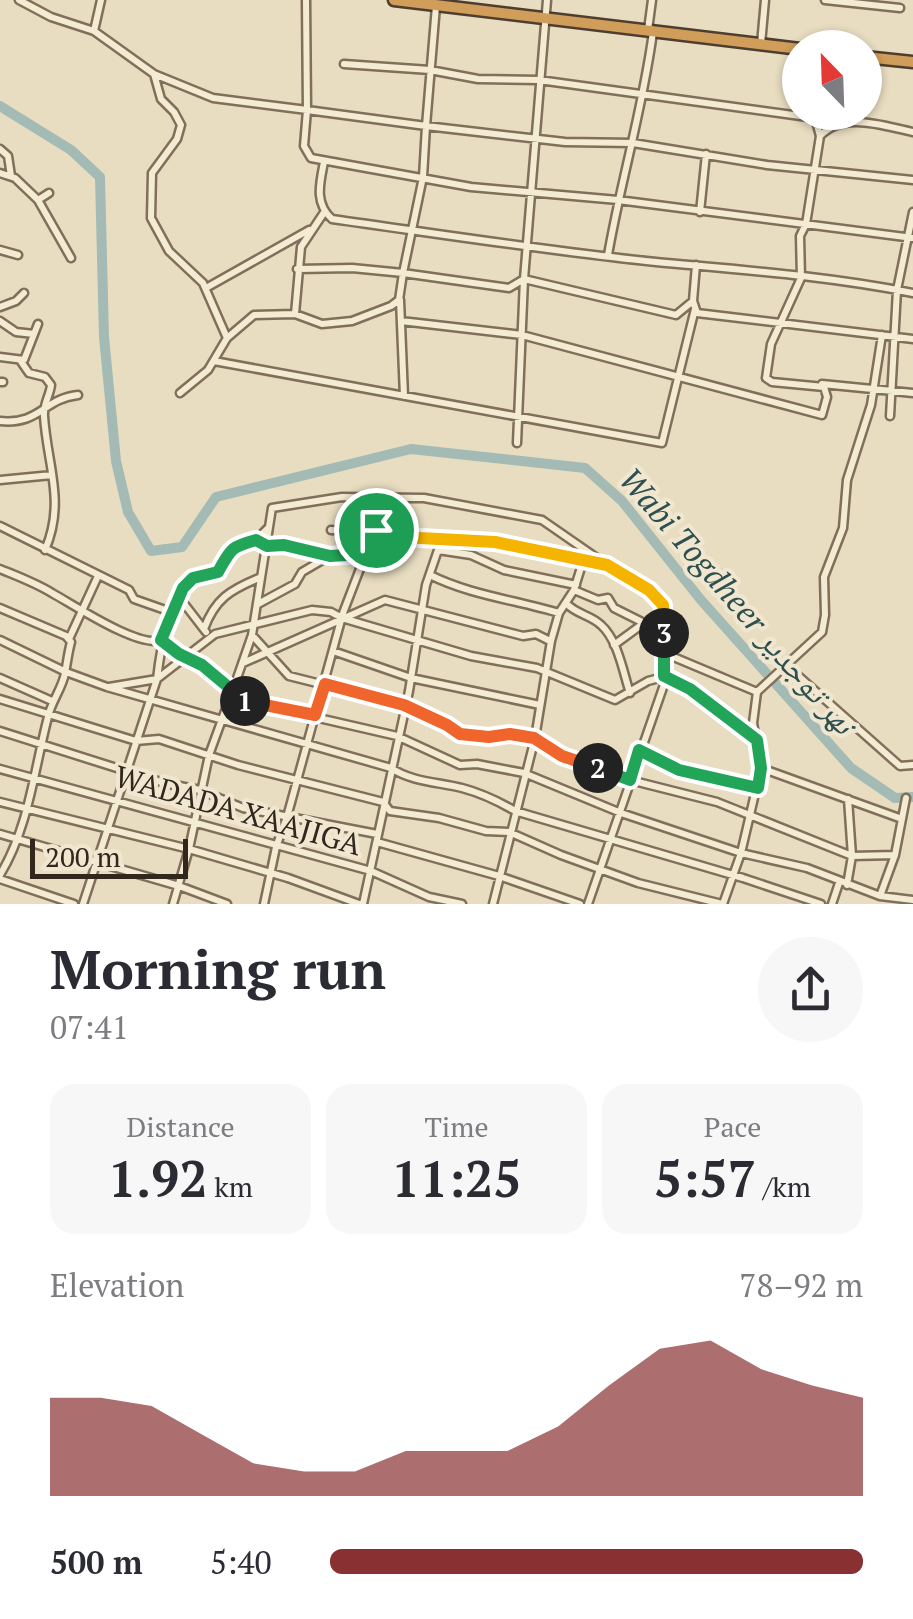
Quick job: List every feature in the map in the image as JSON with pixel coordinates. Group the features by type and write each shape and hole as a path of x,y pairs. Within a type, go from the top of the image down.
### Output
{"highway":[{"path":"394,0 782,47"},
{"path":"882,58 913,62"}],"street":[{"path":"19,0 94,31 154,74 221,100 565,142 632,143 767,165 816,167 913,180"},
{"path":"94,31 101,0"},
{"path":"306,0 306,154 324,161 471,187 618,200 910,238"},
{"path":"516,443 530,190 547,0"},
{"path":"608,256 645,95 652,0"},
{"path":"761,44 765,0"},
{"path":"825,0 900,8"},
{"path":"404,396 400,298 423,177 434,3"},
{"path":"344,64 538,80 782,111"},
{"path":"154,74 161,100 181,125 178,139 152,172 151,218 169,252 200,278 227,338"},
{"path":"882,126 913,132"},
{"path":"766,378 771,344 801,278 800,236 806,224 819,130"},
{"path":"820,136 826,130"},
{"path":"0,149 8,156 11,176"},
{"path":"700,212 706,154"},
{"path":"324,161 318,193 324,211 332,219 608,256 801,278 836,278 913,292"},
{"path":"0,172 11,176 38,200 71,258"},
{"path":"38,200 49,193"},
{"path":"295,314 300,246 324,211"},
{"path":"890,416 897,290 913,212"},
{"path":"206,288 310,230"},
{"path":"0,250 18,255"},
{"path":"214,361 662,442 694,305 696,265"},
{"path":"297,268 352,268 509,288 524,279 676,316 694,305"},
{"path":"0,307 24,293"},
{"path":"180,392 208,370 227,338 254,314 295,314 322,324 360,320 392,306 400,298"},
{"path":"694,305 697,312 779,325 913,339"},
{"path":"401,321 522,336 822,415 828,397 824,387 772,382 766,378"},
{"path":"0,322 16,332 34,334"},
{"path":"0,357 24,360 38,324"},
{"path":"0,699 136,741 159,739 382,802 390,811 439,818 486,831 509,832 561,856 638,883 722,904 758,788 761,768 753,723 757,692 822,632 824,578 843,528 847,480 866,424 882,335"},
{"path":"20,360 29,372 50,380 52,390 43,410 57,508 45,550"},
{"path":"766,378 913,394"},
{"path":"0,421 26,421 60,399 78,396"},
{"path":"0,480 52,475"},
{"path":"236,682 252,635 272,508 342,497 424,498 542,520 649,590 663,605 666,676 588,904"},
{"path":"264,904 276,847 342,618 376,530 382,497"},
{"path":"0,526 129,590 134,599 172,612"},
{"path":"0,569 53,594 81,613 154,643 166,634 179,597 193,578 218,572 233,546 256,540 270,526"},
{"path":"330,530 376,530 420,538 495,542 607,565"},
{"path":"256,540 267,546 284,545 330,556 365,554"},
{"path":"0,802 189,848 361,904 371,871 430,575 435,555 442,548 471,555 504,570 575,587 598,600 608,598 614,608 644,624"},
{"path":"257,604 295,584 302,572 330,556"},
{"path":"493,904 534,738 551,641 559,613 575,587 584,560"},
{"path":"430,575 460,590 504,597 559,613"},
{"path":"74,904 0,877 26,810 52,701 66,672 69,639 98,576"},
{"path":"204,629 212,607 260,578"},
{"path":"179,597 210,638"},
{"path":"242,664 385,600 523,636 539,634 551,641"},
{"path":"566,604 600,622 614,645 630,692"},
{"path":"0,608 69,639"},
{"path":"107,687 157,679 215,634 312,610 331,612 471,656 544,671 615,700 666,676"},
{"path":"614,645 644,624 664,616"},
{"path":"252,635 289,676 404,705 460,734 534,738 562,756 630,780 716,802 852,856 895,855"},
{"path":"0,640 66,672 150,701 390,768 401,775 461,788 494,798 515,811 821,904"},
{"path":"161,640 202,665 238,697 255,704 397,736 460,765 476,764 524,774 621,813 741,852 807,868 880,896 913,900"},
{"path":"83,904 157,679 161,640"},
{"path":"333,651 411,678 540,705"},
{"path":"664,654 757,692"},
{"path":"786,665 900,766 913,765"},
{"path":"666,676 757,740"},
{"path":"0,678 52,701"},
{"path":"173,904 209,755 233,691"},
{"path":"0,731 164,783 200,790 243,808 377,838 580,904"},
{"path":"639,750 679,770 758,788"},
{"name":"WADADA XAAJIGA","path":"0,768 371,871 429,897 462,904"},
{"path":"761,768 902,818"},
{"path":"880,896 895,855 906,798"},
{"path":"832,904 852,856 848,799"},
{"path":"0,834 228,904"}],"waterway":[{"name":"Wabi Togdheer نهر توجدير","path":"0,106 71,150 100,177 104,337 116,461 128,512 151,551 182,547 216,497 411,449 585,468 622,501 701,600 851,768 895,798 913,797"}],"route":[{"path":"376,530 420,538 495,542 607,565 649,590 663,605 664,676 690,689 757,740 761,768 758,788 679,770 639,750 630,780 562,756 534,738 460,734 404,705 325,684 315,715 266,707 238,697 197,661 179,654 161,640 183,588 193,578 218,572 233,546 256,540 267,546 284,545 330,556 365,554 376,530"}]}
